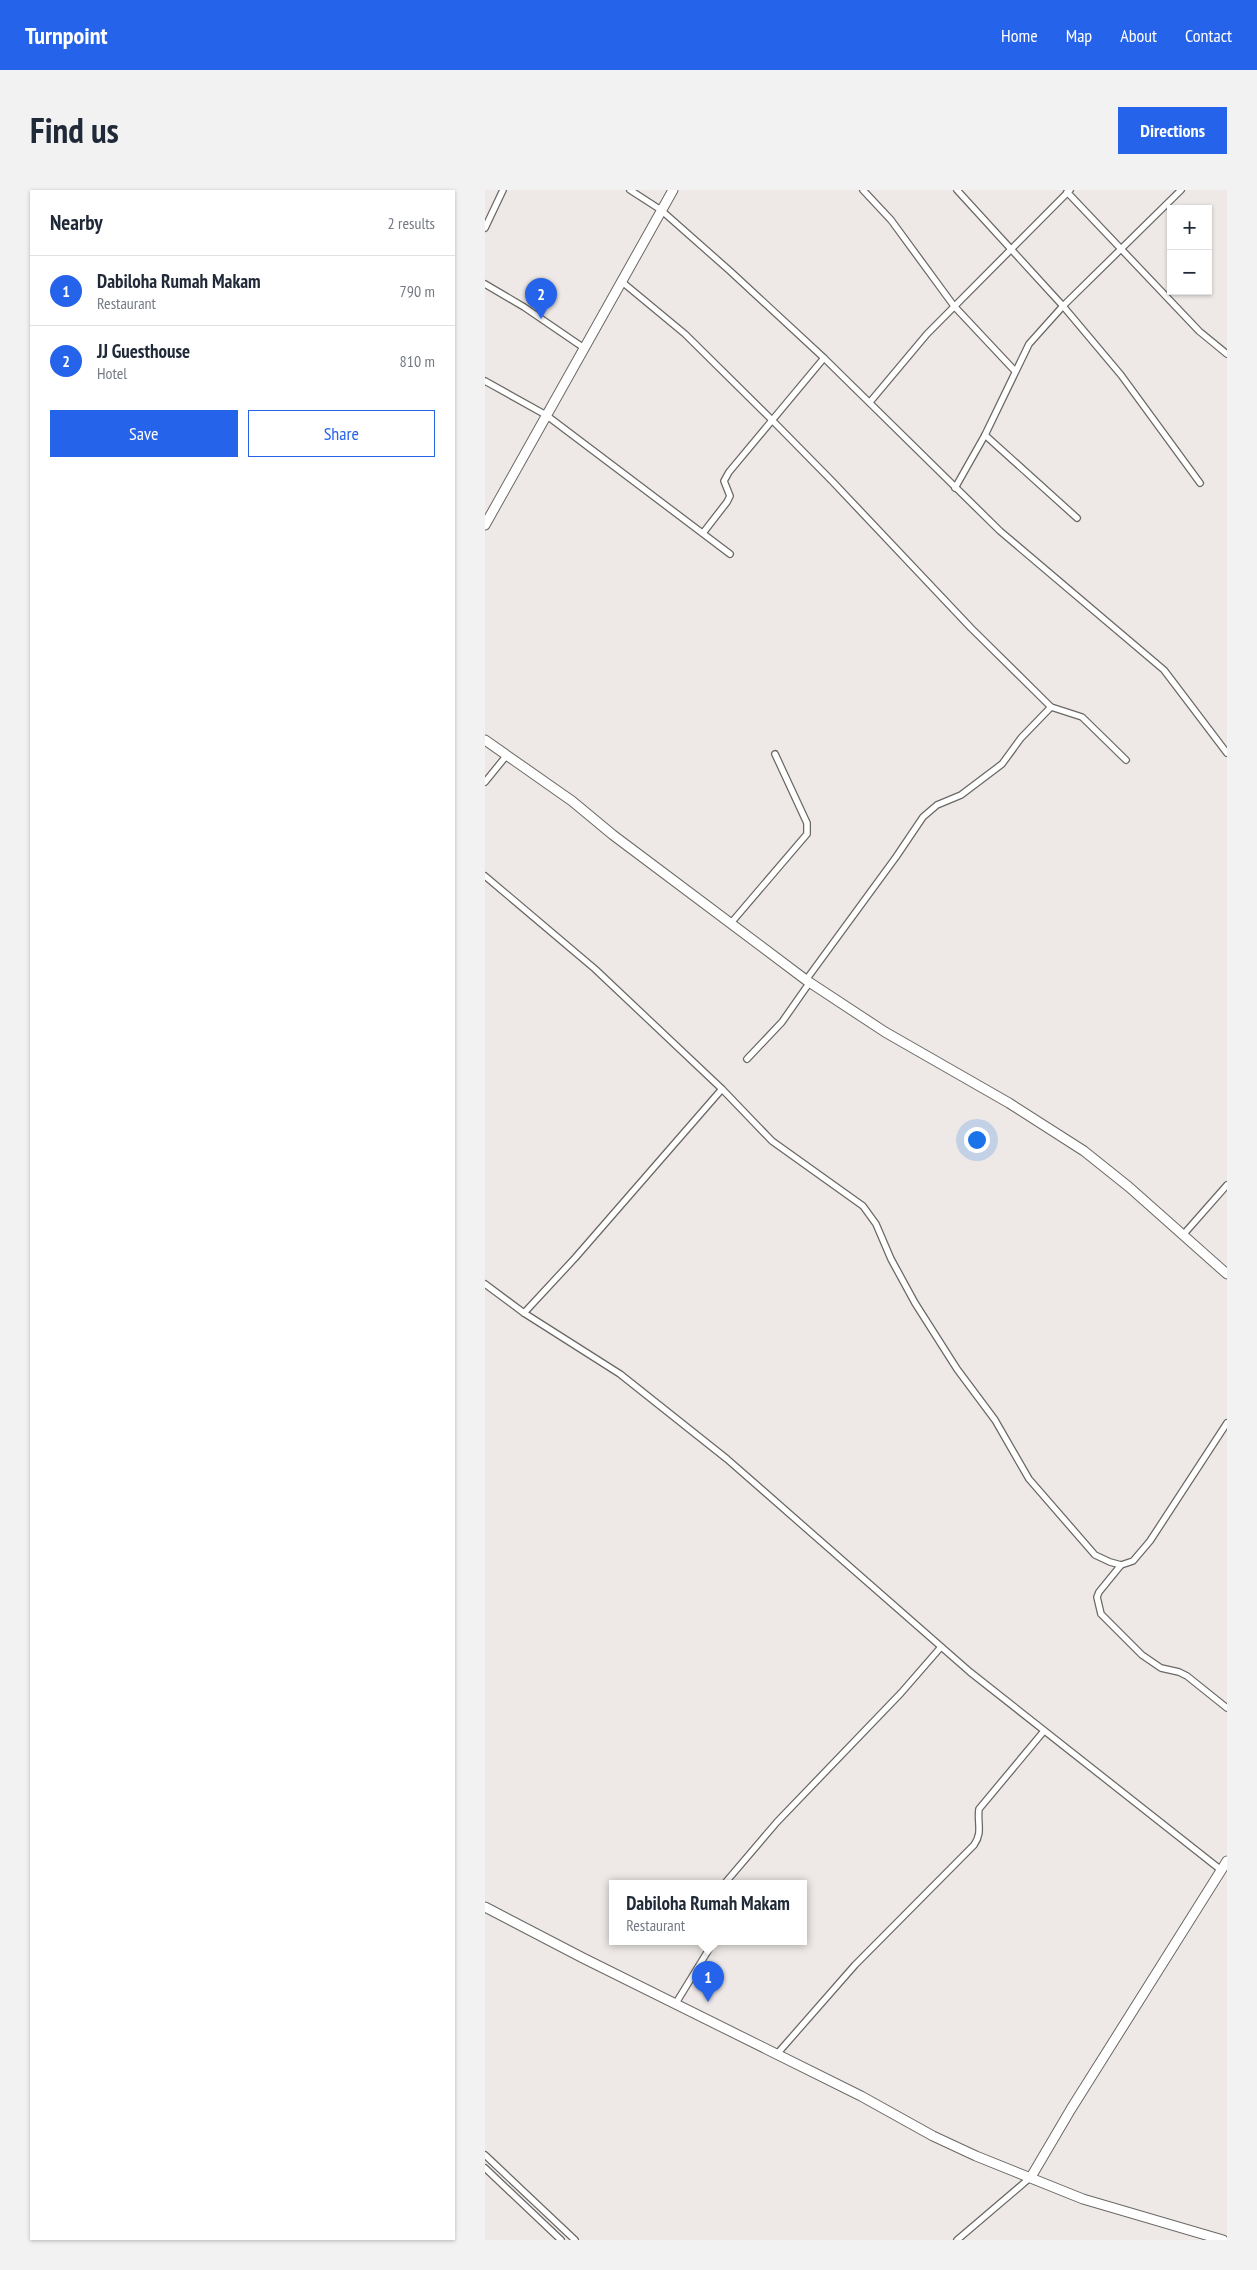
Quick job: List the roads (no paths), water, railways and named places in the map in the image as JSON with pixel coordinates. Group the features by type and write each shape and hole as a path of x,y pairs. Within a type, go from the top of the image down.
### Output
{"street":[{"path":"485,228 487,218 503,190"},
{"path":"630,190 661,210 824,358 955,488 1038,564 1164,670 1227,753"},
{"path":"485,525 673,190"},
{"path":"863,190 891,220 954,306 1015,371"},
{"path":"957,190 1063,306 1121,375 1200,483"},
{"path":"955,488 985,435 1029,344 1063,306 1181,190"},
{"path":"870,402 927,334 1068,191 1121,250 1199,331 1227,354"},
{"path":"621,280 685,334 771,419 971,628 1051,707 1081,718 1126,760"},
{"path":"485,284 524,307 584,348"},
{"path":"703,534 727,502 729,496 724,481 725,478 771,419 824,358"},
{"path":"485,381 546,415 730,554"},
{"path":"985,435 1077,518"},
{"path":"747,1059 782,1022 808,981 923,817 937,805 961,795 1002,764 1021,738 1051,707"},
{"path":"485,740 565,795 613,835 808,981 885,1032 1009,1103 1076,1146 1129,1187 1227,1274"},
{"path":"731,923 807,834 807,822 775,754"},
{"path":"485,782 507,755"},
{"path":"485,876 595,969 722,1089 772,1142 796,1157 867,1210 876,1224 891,1260 915,1303 957,1369 995,1420 1029,1479 1095,1555 1110,1562 1121,1564 1133,1561 1150,1542 1227,1423"},
{"path":"524,1313 575,1258 722,1089"},
{"path":"1183,1236 1227,1185"},
{"path":"485,1284 524,1313 619,1374 719,1453 941,1648 1221,1870"},
{"path":"1121,1564 1099,1592 1097,1597 1101,1614 1151,1663 1187,1676 1227,1708"},
{"path":"728,1880 777,1822 901,1693 941,1648"},
{"path":"777,2054 855,1965 974,1845 979,1838 981,1828 979,1810 1044,1731"},
{"path":"957,2240 1031,2177 1071,2109 1172,1952 1227,1861"},
{"path":"485,1907 583,1958 861,2096 933,2136 976,2156 1083,2199 1223,2240"},
{"path":"676,2003 712,1945"},
{"path":"485,2155 575,2240"},
{"path":"485,2168 561,2240"}],"place":[{"name":"JJ Guesthouse","path":"541,319"},
{"name":"Dabiloha Rumah Makam","path":"708,2002"}]}
